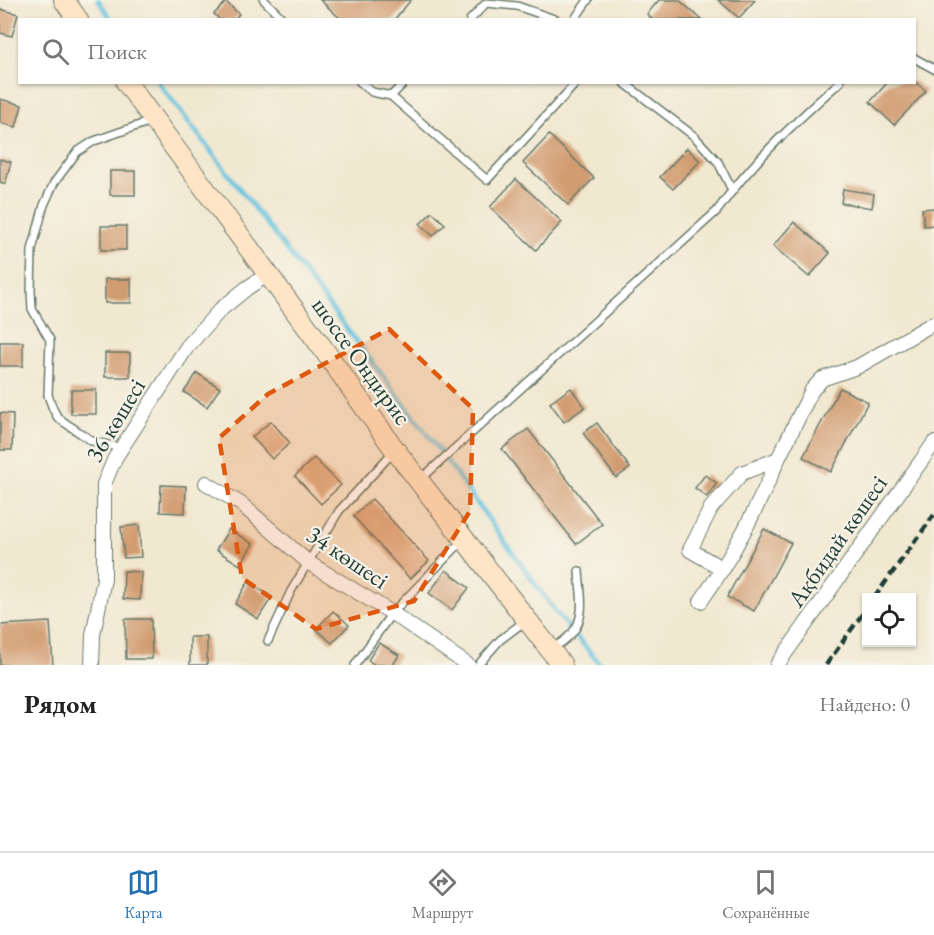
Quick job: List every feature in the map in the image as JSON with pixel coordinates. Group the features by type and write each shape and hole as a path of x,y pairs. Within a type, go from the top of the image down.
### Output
{"main road":[{"path":"64,0 77,18"},
{"name":"шоссе Ондирис","path":"127,84 324,350 394,450 557,658"}],"street":[{"name":"36 көшесі","path":"92,665 93,635 104,579 104,484 121,448 187,347 220,310 267,275"},
{"path":"701,601 723,569 759,504 812,390 822,379 857,367 934,322"},
{"name":"Ақбидай көшесі","path":"777,665 934,443"},
{"path":"723,569 690,550 705,519 711,508 742,473 778,459"},
{"name":"34 көшесі","path":"206,483 241,504 309,563 392,613 468,665"}],"lane":[{"path":"264,0 283,18"},
{"path":"574,18 588,0"},
{"path":"472,18 486,3 517,6 551,18"},
{"path":"916,59 934,69"},
{"path":"362,84 372,92 391,96 487,180 575,84"},
{"path":"391,96 403,84"},
{"path":"626,84 694,136 718,162 732,190"},
{"path":"419,481 717,211 732,190 783,133 838,84"},
{"path":"121,448 92,441 58,418 53,410 48,395 50,340 33,309 32,250 44,205 54,183 77,152 94,141 154,120"},
{"path":"268,641 291,591 339,511 394,450"},
{"path":"355,665 392,613 464,539"},
{"path":"557,658 579,622 581,612 579,571"},
{"path":"478,665 500,640 527,620"}],"highlighted area":[{"path":"389,329 473,409 470,511 414,601 316,629 242,578 219,438 268,394"}],"building":[{"path":"320,0 411,0 396,18 340,18"},
{"path":"659,0 679,0 700,18 651,18 647,14"},
{"path":"718,0 755,0 739,18"},
{"path":"226,2 239,14 236,18 218,18 214,14"},
{"path":"0,9 18,14 12,36 0,33"},
{"path":"916,83 926,91 894,125 870,102 886,84"},
{"path":"0,99 22,105 16,127 0,123"},
{"path":"549,135 594,178 568,205 523,163"},
{"path":"687,148 700,161 673,189 660,177"},
{"path":"0,159 11,162 5,184 0,182"},
{"path":"110,171 135,171 135,195 110,195"},
{"path":"516,179 562,222 536,250 490,207"},
{"path":"843,189 874,194 872,208 841,203"},
{"path":"934,208 934,225 924,226 922,209"},
{"path":"432,212 445,224 433,236 420,224"},
{"path":"794,222 830,253 809,277 773,246"},
{"path":"101,226 126,226 126,250 101,250"},
{"path":"105,279 131,279 131,303 105,303"},
{"path":"0,342 23,342 23,366 0,366"},
{"path":"105,353 130,353 130,377 105,377"},
{"path":"197,373 220,388 207,407 184,392"},
{"path":"571,388 585,407 564,422 550,403"},
{"path":"840,388 868,402 831,472 803,457"},
{"path":"71,390 96,390 96,414 71,414"},
{"path":"0,413 13,414 12,450 0,450"},
{"path":"271,421 290,443 272,459 252,437"},
{"path":"597,423 630,468 616,478 583,433"},
{"path":"528,429 602,524 576,544 502,449"},
{"path":"314,458 341,485 321,504 295,476"},
{"path":"705,475 717,483 707,497 695,488"},
{"path":"161,485 186,486 185,513 160,512"},
{"path":"372,499 429,561 410,579 353,516"},
{"path":"139,525 141,557 124,558 121,527"},
{"path":"229,529 253,544 240,565 216,550"},
{"path":"764,529 791,543 754,611 727,597"},
{"path":"446,570 469,588 452,610 429,593"},
{"path":"124,571 141,572 140,600 123,599"},
{"path":"248,582 272,597 258,619 235,604"},
{"path":"333,611 349,625 332,643 316,629"},
{"path":"125,619 151,619 152,659 126,659"},
{"path":"50,622 53,665 0,665 0,625"},
{"path":"190,637 207,637 207,665 190,665"},
{"path":"379,643 399,655 393,665 375,665 368,660"}],"waterway":[{"path":"98,0 111,18"},
{"path":"160,84 428,435 557,614 601,665"}],"railway":[{"path":"878,593 934,515"},
{"path":"826,665 862,615"}]}
